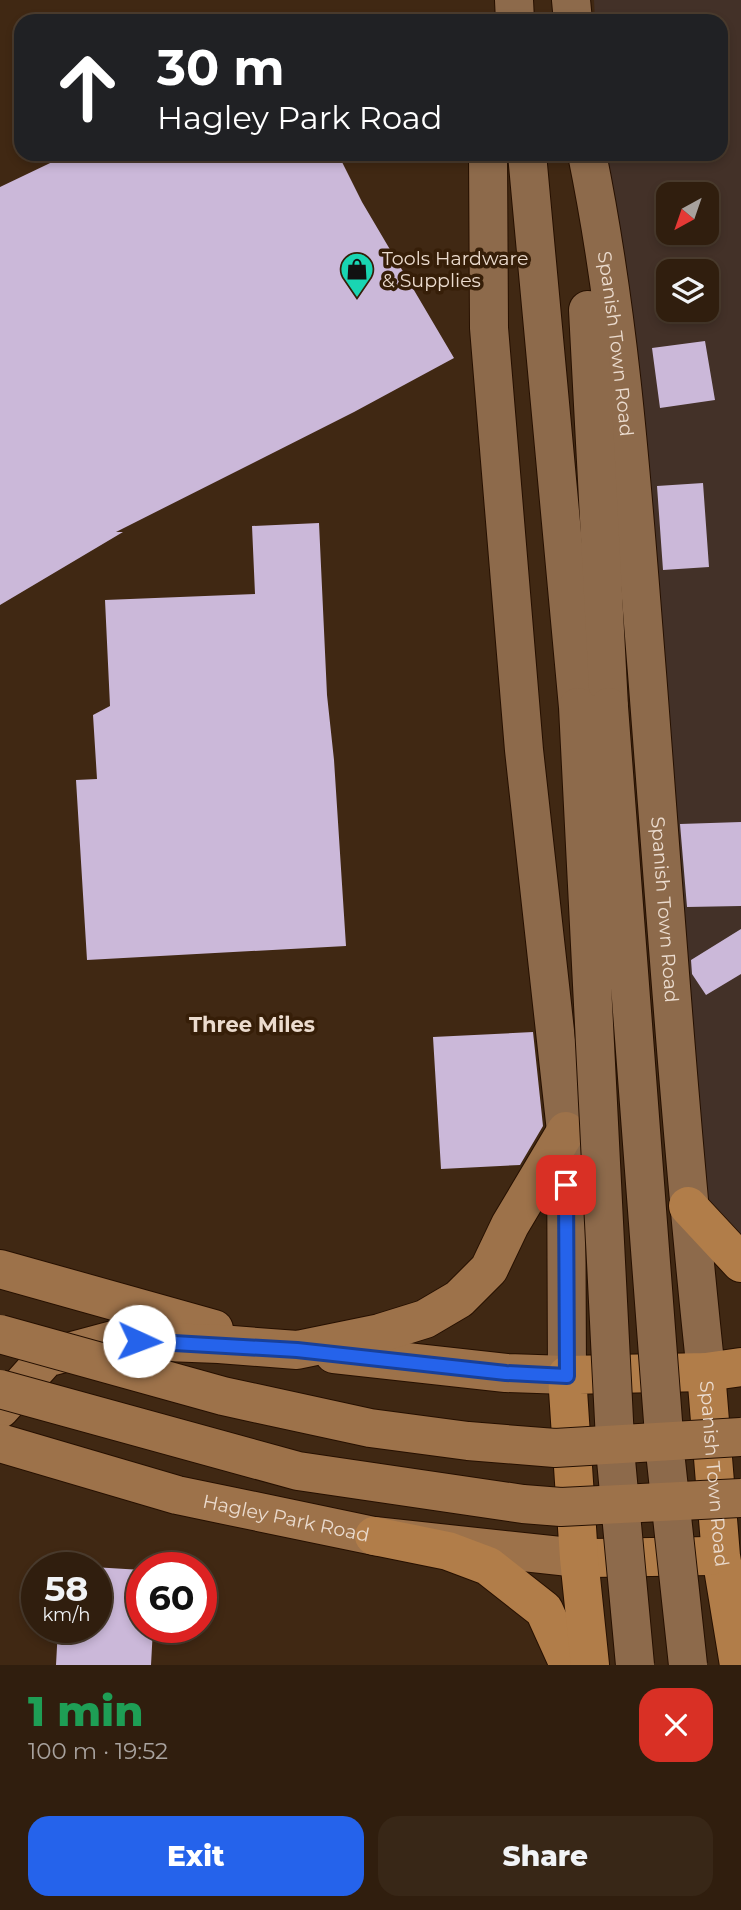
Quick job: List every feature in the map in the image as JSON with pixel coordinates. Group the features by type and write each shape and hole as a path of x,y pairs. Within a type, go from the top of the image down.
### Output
{"highway":[{"path":"688,1206 741,1264"},
{"path":"590,1665 579,1558 567,1376 723,1370"},
{"name":"Spanish Town Road","path":"723,1370 739,1665"},
{"path":"373,1536 448,1551 488,1566 544,1610 569,1665"},
{"path":"579,1558 731,1553"}],"main road":[{"path":"0,1409 46,1359 113,1340 297,1350 506,1373 567,1376 566,1130 524,750 490,341 488,161"},
{"name":"Spanish Town Road","path":"528,161 594,707 688,1665"},
{"name":"Spanish Town Road","path":"579,161 616,1460 635,1665"},
{"name":"Spanish Town Road","path":"588,161 603,233 632,485 688,1206 723,1370"},
{"path":"0,1269 297,1350 392,1330 425,1319 459,1299 489,1269 510,1225 566,1130"},
{"path":"0,1334 223,1396 370,1428 468,1441 555,1448 741,1437"},
{"path":"0,1389 298,1471 523,1504 561,1507 741,1498"},
{"name":"Hagley Park Road","path":"0,1443 177,1495 373,1536 579,1558"}],"shaded area":[{"path":"594,0 741,0 741,1249 688,1206 607,161 728,161 728,14 595,14"}],"building":[{"path":"54,161 342,161 362,202 454,358 354,412 116,532 123,532 0,605 0,187"},
{"path":"705,341 715,400 660,408 652,348"},
{"path":"703,483 709,567 663,570 657,486"},
{"path":"319,523 327,695 346,946 87,960 76,780 97,779 93,715 110,706 105,600 255,594 252,526"},
{"path":"741,822 741,906 687,907 680,824"},
{"path":"741,929 741,974 706,995 692,974 691,960"},
{"path":"533,1032 543,1126 520,1165 441,1169 433,1037"},
{"path":"112,1568 126,1569 126,1643 152,1643 151,1665 56,1665 57,1643 112,1643"}],"place":[{"name":"Tools Hardware & Supplies","path":"357,299"}],"district":[{"name":"Three Miles","path":"252,1025"}],"route":[{"path":"139,1341 297,1350 506,1373 567,1376 566,1185"}]}
